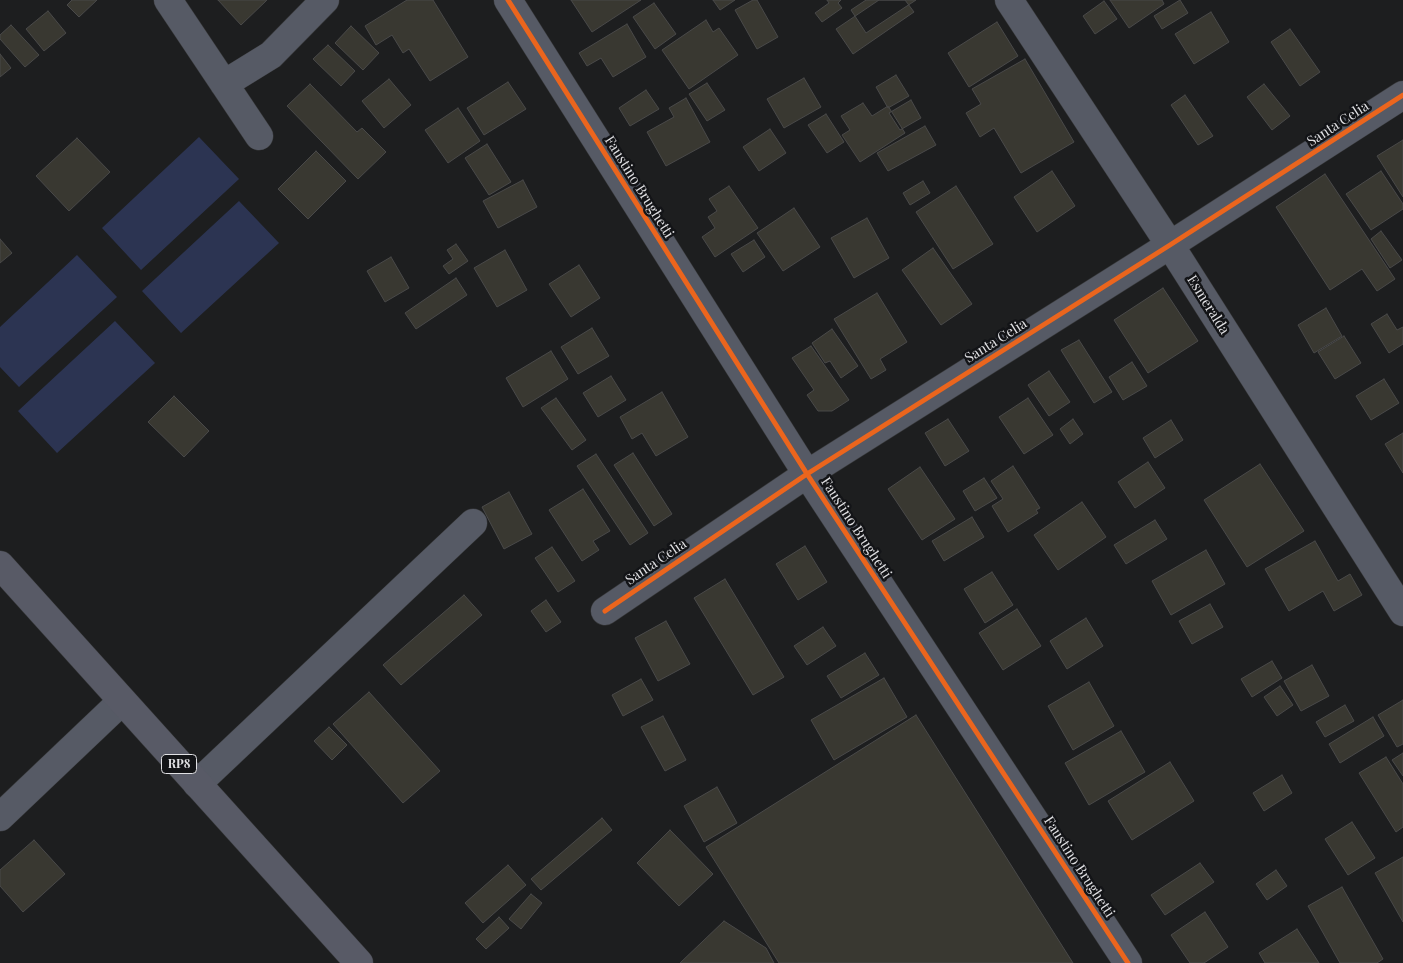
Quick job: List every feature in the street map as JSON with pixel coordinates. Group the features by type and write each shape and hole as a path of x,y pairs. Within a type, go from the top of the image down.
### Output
{"main road":[{"name":"RP8","path":"0,565 359,963"}],"street":[{"path":"168,0 259,136"},
{"path":"224,84 271,55 324,0"},
{"name":"Faustino Brughetti","path":"508,0 807,474 1128,963"},
{"name":"Esmeralda","path":"1009,0 1170,245 1403,612"},
{"name":"Santa Celia","path":"604,611 807,474 1170,245 1403,95"},
{"path":"197,784 473,523"},
{"path":"0,817 122,700"}],"shaded area":[{"path":"199,137 239,179 141,270 102,228"},
{"path":"239,201 279,243 181,333 142,291"},
{"path":"77,255 117,297 19,387 0,367 0,327"},
{"path":"115,321 155,363 57,453 18,411"}],"building":[{"path":"72,0 97,0 79,17 67,5"},
{"path":"218,0 267,0 241,25"},
{"path":"407,0 433,0 468,57 430,81 409,49 403,53 392,35 376,45 365,26"},
{"path":"571,0 641,0 592,32"},
{"path":"713,0 735,0 720,10"},
{"path":"753,0 757,0 778,37 757,49 735,10"},
{"path":"827,0 841,0 838,3 842,8 822,22 815,13 829,3"},
{"path":"866,0 916,0 866,33 851,10"},
{"path":"879,0 905,0 914,12 853,54 836,29"},
{"path":"1110,0 1162,0 1164,4 1129,28"},
{"path":"1180,0 1188,13 1162,29 1154,16"},
{"path":"1104,1 1117,19 1095,34 1083,16"},
{"path":"654,3 676,34 655,49 633,17"},
{"path":"48,11 66,33 44,51 26,29"},
{"path":"1211,12 1229,42 1194,64 1175,34"},
{"path":"706,20 713,32 719,28 738,55 689,89 662,50"},
{"path":"997,22 1018,56 969,87 948,53"},
{"path":"627,24 646,57 613,77 601,58 587,66 579,53"},
{"path":"11,25 39,55 25,67 0,39 0,35"},
{"path":"351,26 379,53 363,70 335,43"},
{"path":"1290,29 1320,72 1300,86 1271,42"},
{"path":"328,45 355,71 341,86 313,59"},
{"path":"0,54 11,68 0,77"},
{"path":"1025,59 1074,142 1021,173 994,128 980,137 966,113 981,104 972,89"},
{"path":"896,75 909,96 888,108 876,87"},
{"path":"804,78 821,107 784,128 767,99"},
{"path":"389,79 411,105 384,128 362,101"},
{"path":"508,82 526,109 484,135 467,108"},
{"path":"707,83 725,110 707,121 689,94"},
{"path":"310,84 357,132 362,128 386,152 358,179 287,106"},
{"path":"1264,84 1290,116 1272,130 1247,97"},
{"path":"646,90 659,109 630,126 619,108"},
{"path":"1185,95 1213,136 1198,145 1171,105"},
{"path":"686,98 710,142 666,166 647,132 674,117 669,108"},
{"path":"911,100 921,118 900,130 889,113"},
{"path":"863,103 872,116 888,106 905,133 860,162 842,135 850,130 841,116"},
{"path":"458,108 480,141 448,163 425,130"},
{"path":"826,114 844,142 827,153 808,125"},
{"path":"925,126 936,145 888,171 877,153"},
{"path":"770,129 786,153 759,171 743,147"},
{"path":"77,138 110,172 69,211 36,176"},
{"path":"1403,140 1403,197 1377,156"},
{"path":"487,144 511,182 489,195 465,158"},
{"path":"316,151 346,181 308,219 278,189"},
{"path":"1052,171 1075,206 1037,232 1014,197"},
{"path":"1381,171 1403,204 1403,209 1371,230 1346,194"},
{"path":"1325,174 1395,279 1377,291 1362,269 1330,290 1276,207"},
{"path":"523,180 537,207 498,228 483,201"},
{"path":"923,181 930,193 910,205 903,193"},
{"path":"729,186 758,228 715,257 702,237 715,228 708,217 717,211 709,199"},
{"path":"956,186 993,244 953,269 916,212"},
{"path":"794,208 820,247 783,271 757,233"},
{"path":"867,218 889,258 854,278 831,238"},
{"path":"1381,231 1402,260 1390,268 1371,239"},
{"path":"0,239 12,253 0,263"},
{"path":"754,240 765,257 743,272 731,254"},
{"path":"456,244 468,261 449,274 443,266 453,259 447,250"},
{"path":"933,248 972,304 941,325 902,270"},
{"path":"505,250 527,290 497,307 474,268"},
{"path":"391,257 409,288 385,302 367,271"},
{"path":"579,265 600,298 571,317 549,284"},
{"path":"456,278 467,295 416,329 405,313"},
{"path":"1163,288 1198,341 1148,373 1114,320"},
{"path":"877,293 907,342 880,359 886,370 871,379 834,319"},
{"path":"1326,308 1342,336 1314,353 1298,325"},
{"path":"1387,314 1397,330 1403,327 1403,344 1389,353 1371,324"},
{"path":"592,328 609,356 578,374 561,347"},
{"path":"832,329 858,366 841,378 830,361 825,363 812,343"},
{"path":"1344,336 1361,363 1335,379 1318,352"},
{"path":"1079,340 1112,392 1094,403 1061,350"},
{"path":"811,346 849,400 832,411 818,411 807,395 814,390 792,358"},
{"path":"551,351 568,379 523,407 506,378"},
{"path":"1132,362 1147,386 1123,400 1109,377"},
{"path":"1049,371 1070,402 1049,416 1028,385"},
{"path":"611,376 626,400 598,417 583,393"},
{"path":"1384,379 1399,403 1371,420 1356,396"},
{"path":"662,392 688,437 656,456 642,433 632,439 620,417"},
{"path":"174,396 209,431 184,457 148,422"},
{"path":"556,398 586,440 572,450 541,408"},
{"path":"1028,398 1053,435 1024,454 999,417"},
{"path":"948,419 969,451 945,466 925,433"},
{"path":"1073,419 1083,434 1070,444 1060,429"},
{"path":"1171,420 1183,440 1155,458 1143,438"},
{"path":"1403,433 1403,473 1385,444"},
{"path":"633,453 672,514 654,526 614,465"},
{"path":"596,454 648,533 630,545 577,466"},
{"path":"1148,462 1165,488 1135,508 1118,482"},
{"path":"1260,464 1304,531 1247,567 1204,500"},
{"path":"1013,466 1040,508 1036,510 1038,513 1008,532 992,506 1003,499 991,481"},
{"path":"920,467 955,519 922,540 888,489"},
{"path":"984,478 997,498 975,511 963,491"},
{"path":"583,489 610,531 593,541 599,550 582,561 549,510"},
{"path":"509,492 532,534 504,549 482,507"},
{"path":"1082,502 1106,537 1058,570 1034,535"},
{"path":"972,517 984,537 944,561 932,541"},
{"path":"1155,520 1167,539 1126,564 1114,545"},
{"path":"1315,541 1338,581 1350,574 1362,595 1334,611 1323,591 1289,611 1265,569"},
{"path":"805,546 827,582 798,600 776,564"},
{"path":"552,547 575,581 558,592 535,558"},
{"path":"1206,550 1225,584 1171,615 1152,581"},
{"path":"992,572 1013,605 985,623 964,589"},
{"path":"725,579 784,677 753,695 694,598"},
{"path":"464,595 482,615 401,685 383,665"},
{"path":"546,600 561,622 546,632 531,611"},
{"path":"1210,604 1223,627 1192,644 1179,621"},
{"path":"1017,609 1041,646 1003,670 979,633"},
{"path":"1086,618 1103,646 1067,669 1050,641"},
{"path":"666,621 690,664 658,681 635,638"},
{"path":"823,627 836,646 807,665 794,646"},
{"path":"865,653 879,675 841,698 827,676"},
{"path":"1272,661 1282,678 1252,697 1241,679"},
{"path":"1312,665 1329,696 1301,711 1284,681"},
{"path":"884,678 907,717 834,760 811,720"},
{"path":"641,679 653,700 623,716 612,695"},
{"path":"1089,682 1114,726 1073,750 1048,706"},
{"path":"1280,686 1293,705 1277,716 1264,697"},
{"path":"369,692 440,771 403,803 333,724"},
{"path":"1403,700 1403,744 1397,747 1378,715"},
{"path":"1345,705 1354,721 1325,737 1316,722"},
{"path":"916,715 1073,963 779,963 706,847"},
{"path":"663,716 686,760 665,771 641,727"},
{"path":"1373,717 1384,736 1340,763 1329,744"},
{"path":"329,727 347,745 332,760 314,741"},
{"path":"1121,731 1145,772 1089,805 1065,763"},
{"path":"1403,753 1403,776 1392,760"},
{"path":"1386,757 1403,784 1403,827 1396,832 1359,773"},
{"path":"1170,762 1194,801 1132,840 1108,801"},
{"path":"1282,775 1292,793 1264,811 1253,793"},
{"path":"717,787 737,823 704,842 684,806"},
{"path":"602,818 612,830 541,890 531,879"},
{"path":"1352,822 1375,858 1348,875 1325,839"},
{"path":"670,830 713,874 679,906 637,863"},
{"path":"34,840 65,874 23,912 0,886 0,870"},
{"path":"1403,857 1403,922 1375,873"},
{"path":"1200,863 1214,882 1165,915 1151,895"},
{"path":"508,865 526,885 483,923 465,903"},
{"path":"1276,870 1287,886 1267,900 1256,884"},
{"path":"1342,887 1383,959 1377,963 1340,963 1308,906"},
{"path":"531,894 542,903 521,929 509,919"},
{"path":"1205,912 1228,947 1204,963 1190,963 1171,935"},
{"path":"499,917 509,928 486,949 476,939"},
{"path":"724,921 766,948 774,963 680,963"},
{"path":"1297,929 1319,963 1265,963 1259,953"}],"cycle path":[{"path":"508,0 807,474 1128,963"},
{"path":"605,611 807,474 1170,245 1403,95"}]}
